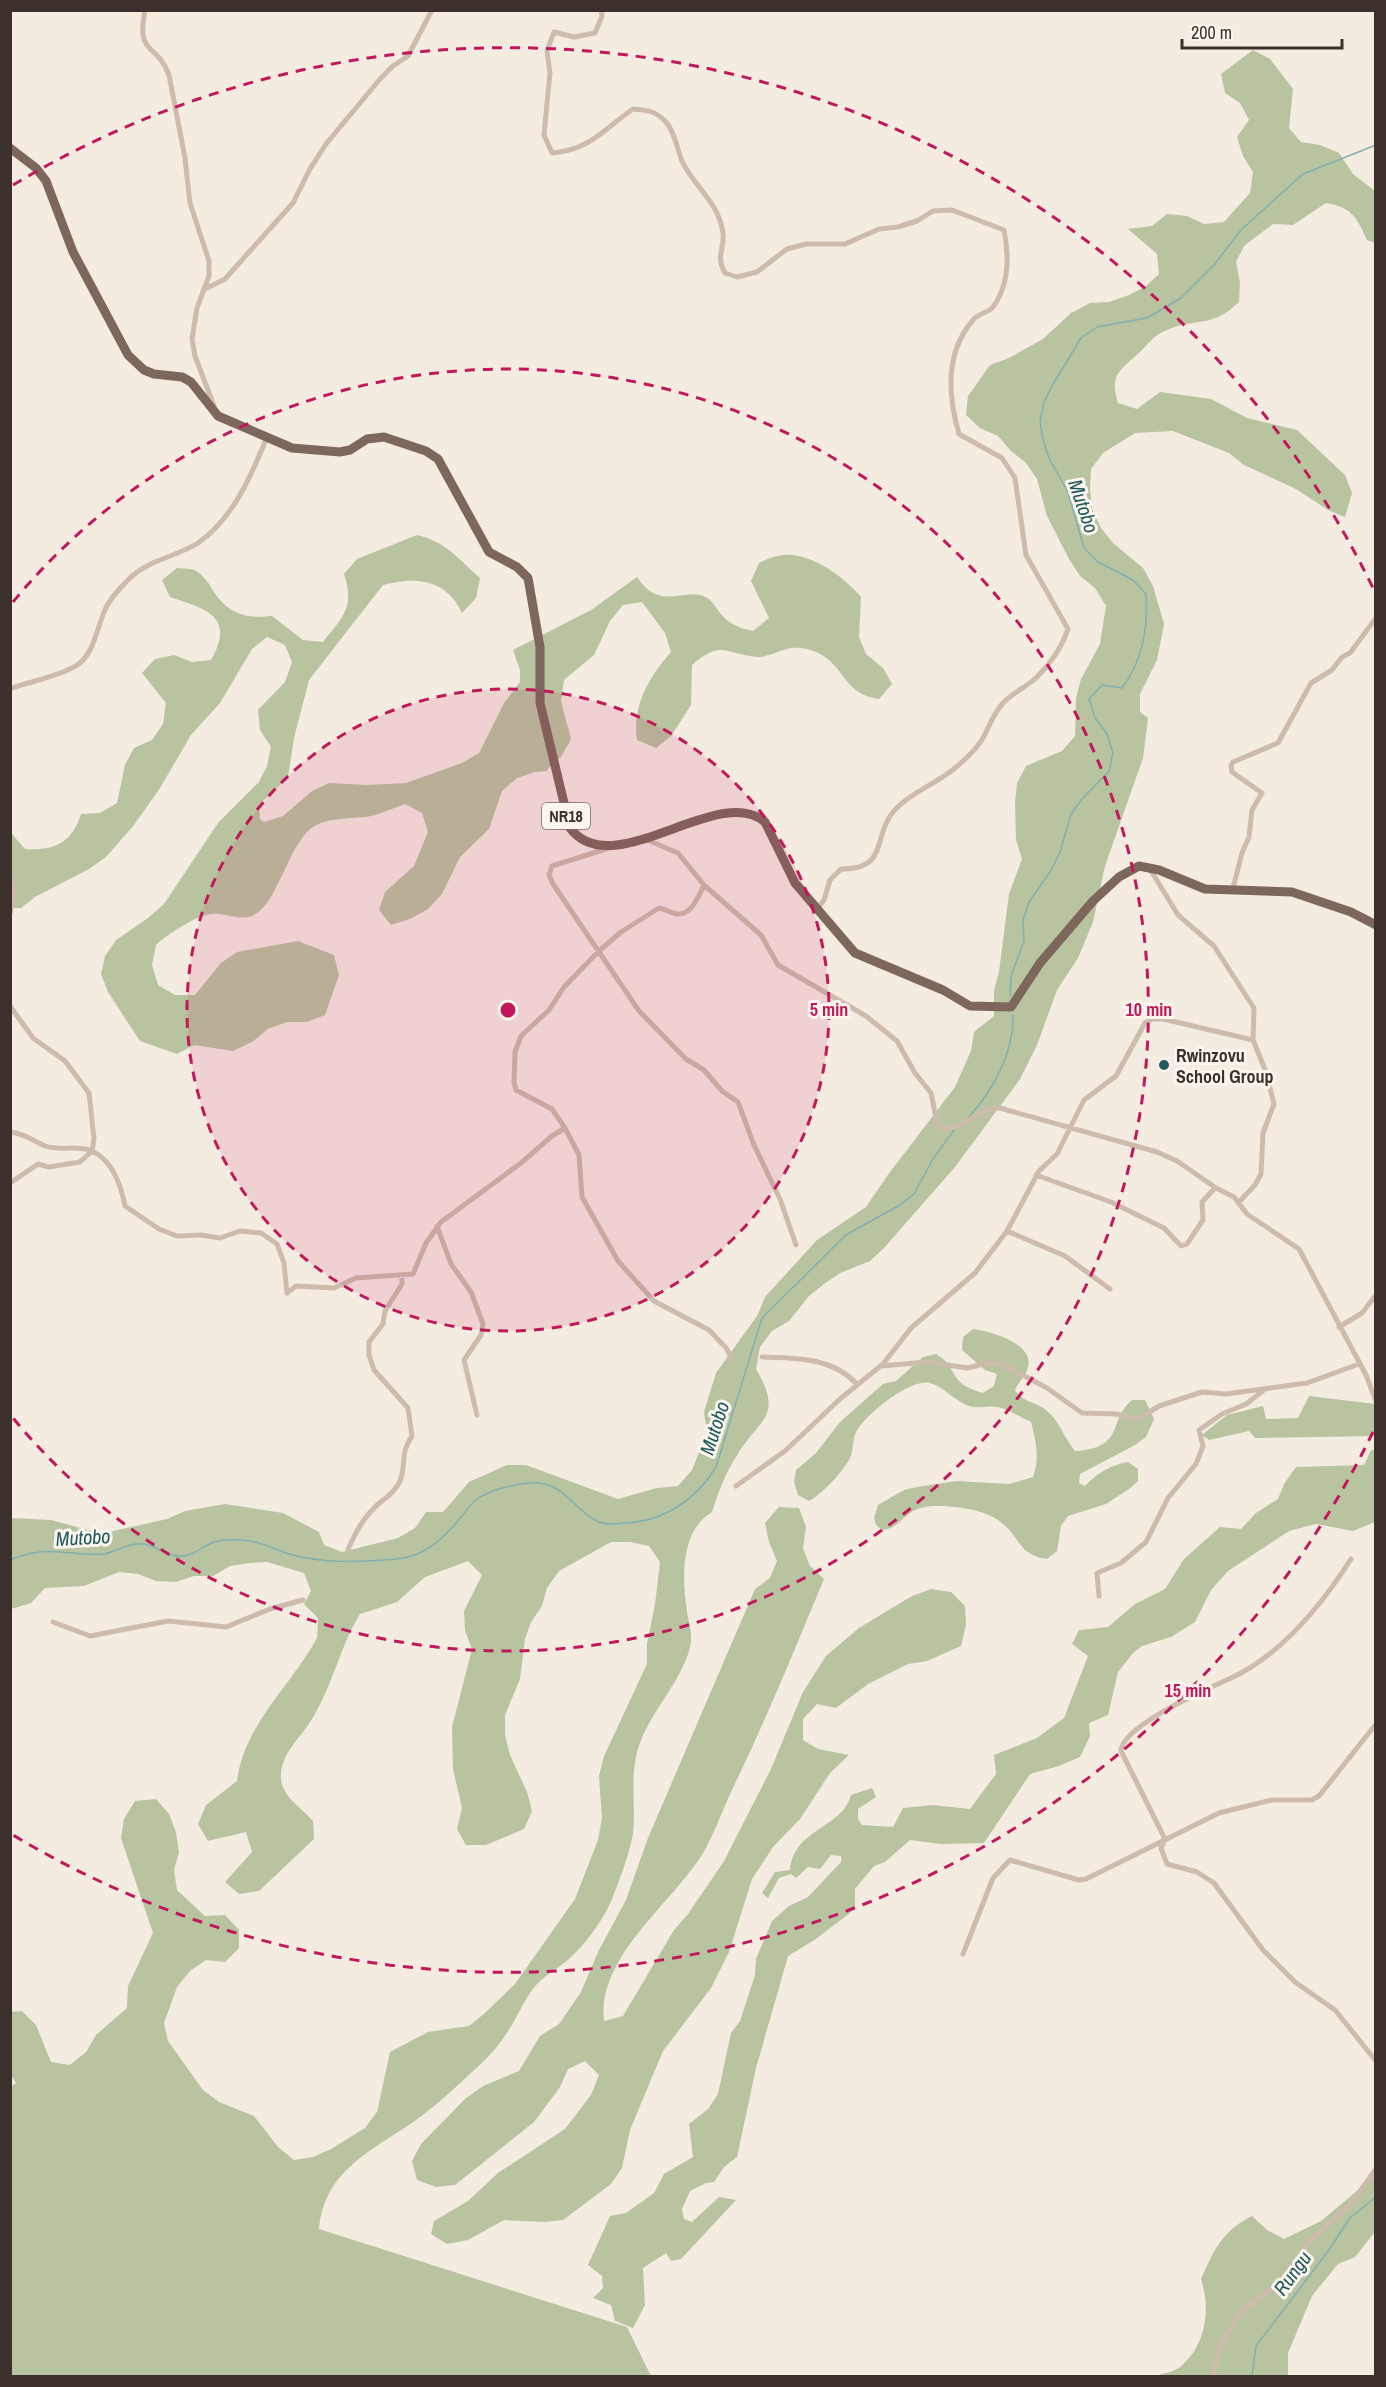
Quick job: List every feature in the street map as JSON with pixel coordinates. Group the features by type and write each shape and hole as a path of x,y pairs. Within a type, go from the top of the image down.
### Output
{"main road":[{"name":"NR18","path":"10,147 36,168 46,181 73,252 134,363 154,375 182,377 191,382 218,416 291,448 332,452 350,450 367,439 384,437 426,451 438,459 489,552 517,567 528,578 540,647 540,703 570,828 583,840 612,847 645,839 699,820 723,815 757,817 765,822 795,883 859,956 943,990 970,1006 1011,1007 1040,963 1094,901 1125,873 1139,866 1149,868"},
{"path":"1149,868 1205,889 1232,892 1292,892 1351,912 1376,925"}],"street":[{"path":"145,10 142,35 144,44 159,57 169,75 185,158 190,203 209,261 207,288 197,308 192,339 200,371 218,416"},
{"path":"207,288 225,279 293,203 326,144 380,79 408,56 432,10"},
{"path":"601,10 602,16 595,33 574,37 554,32 548,51 550,73 544,135 552,153 571,152 588,143 633,110 652,110 668,123 682,162 707,194 716,211 723,234 719,261 725,273 736,277 757,272 787,249 806,244 845,244 879,229 898,227 917,221 933,211 952,210 1004,230 1008,250 1001,291 992,308 974,318 964,334 950,373 950,395 959,434 1002,458 1015,478 1026,555 1068,629 1063,645 1037,677 1005,701 992,717 973,753 939,782 903,801 888,819 882,843 873,861 856,869 841,869 830,880 824,900 817,909"},
{"path":"12,688 68,671 82,661 97,636 105,610 131,576 147,565 200,542 227,513 248,481 267,437"},
{"path":"1232,892 1249,837 1252,810 1262,793 1232,772 1233,762 1278,743 1311,683 1332,670 1342,657 1350,653 1376,618"},
{"path":"645,839 674,849 704,885 761,935 778,965 869,1018 897,1041 915,1073 931,1093 937,1123 943,1130 994,1108 1037,1117 1069,1128 1126,1141 1157,1152 1184,1166 1215,1188 1234,1197 1247,1214 1299,1249 1376,1401"},
{"path":"612,847 552,866 549,874 564,903 646,1018 686,1059 704,1070 722,1091 738,1102 754,1145 780,1199 796,1245"},
{"path":"1149,868 1178,915 1214,946 1254,1008 1253,1040 1266,1072 1274,1104 1263,1134 1261,1174 1255,1185 1239,1202"},
{"path":"10,872 14,894 10,914"},
{"path":"704,885 697,899 685,912 676,914 659,908 621,932 564,987 549,1010 521,1036 515,1052 514,1082 516,1090 552,1109 566,1128 581,1165 582,1197 618,1261 654,1301 709,1330 727,1349 732,1360"},
{"path":"10,1006 33,1038 65,1061 89,1093 94,1139 92,1151 80,1162 49,1167 38,1164 10,1183"},
{"path":"736,1486 785,1451 857,1384 880,1366 911,1328 975,1273 1007,1231 1036,1175 1057,1154 1084,1100 1116,1076 1141,1028 1152,1019 1163,1019 1253,1040"},
{"path":"10,1132 20,1133 46,1146 92,1151 114,1171 122,1188 126,1206 159,1228 177,1236 201,1235 220,1238 240,1232 261,1233 277,1244 284,1263 287,1293 296,1286 334,1288 356,1278 382,1274 410,1275 416,1271 426,1243 437,1226 469,1199 521,1163 552,1136 566,1128"},
{"path":"1036,1175 1111,1202 1164,1228 1181,1246 1187,1244 1201,1225 1204,1216 1202,1202 1215,1188"},
{"path":"437,1226 451,1264 471,1292 483,1324 482,1335 464,1360 477,1415"},
{"path":"1007,1231 1065,1256 1110,1289"},
{"path":"348,1549 357,1529 375,1507 390,1496 401,1480 404,1448 412,1436 408,1408 374,1370 369,1355 369,1342 383,1324 385,1311 402,1284 402,1275"},
{"path":"1339,1327 1362,1313 1376,1294"},
{"path":"762,1357 814,1360 839,1368 857,1384"},
{"path":"880,1366 927,1362 968,1368 1002,1364 1041,1385 1082,1413 1116,1414 1138,1419 1159,1406 1202,1392 1226,1394 1307,1383 1359,1364"},
{"path":"1099,1596 1097,1573 1121,1563 1146,1542 1168,1498 1196,1464 1203,1446 1199,1430 1222,1414 1246,1404 1266,1389"},
{"path":"1165,1839 1121,1751 1123,1742 1164,1710 1244,1672 1293,1634 1316,1609 1351,1559"},
{"path":"53,1622 90,1636 168,1621 226,1627 270,1609 303,1600"},
{"path":"963,1954 990,1883 997,1872 1010,1860 1078,1880 1086,1879 1219,1813 1272,1800 1312,1800 1319,1796 1376,1724"},
{"path":"1165,1839 1161,1848 1167,1864 1197,1872 1214,1883 1263,1950 1295,1982 1335,2010 1376,2061"},
{"path":"1213,2376 1219,2348 1240,2313 1276,2285 1296,2263 1308,2242 1350,2205 1376,2169"}],"green space":[{"path":"1253,50 1270,59 1293,89 1289,128 1301,142 1320,145 1339,153 1353,174 1375,191 1375,243 1367,240 1352,214 1326,203 1293,225 1273,224 1244,246 1236,262 1240,282 1239,302 1220,316 1178,326 1155,337 1118,374 1116,394 1118,403 1137,409 1160,392 1211,399 1247,418 1297,430 1345,475 1352,493 1345,517 1328,510 1296,489 1244,465 1229,453 1173,431 1135,433 1103,453 1091,469 1092,509 1101,528 1113,543 1143,568 1153,586 1164,624 1157,660 1140,694 1140,712 1148,718 1143,758 1105,866 1093,922 1078,958 1057,990 1037,1045 1020,1079 955,1167 870,1261 840,1273 824,1284 809,1296 789,1321 772,1331 760,1347 756,1369 768,1398 768,1408 760,1425 744,1444 728,1470 712,1512 702,1520 689,1543 684,1585 691,1636 689,1651 678,1677 648,1726 637,1752 634,1772 632,1841 618,1883 603,1916 591,1935 576,1952 534,1987 512,2025 487,2058 430,2109 357,2160 343,2173 323,2207 319,2229 627,2327 651,2376 11,2376 10,2087 16,2083 11,2075 11,2012 22,2011 36,2025 51,2062 70,2065 86,2052 96,2035 127,2008 128,1986 153,1933 121,1838 124,1819 135,1801 156,1799 169,1814 176,1832 179,1853 174,1870 177,1890 205,1916 225,1915 239,1930 239,1948 225,1962 206,1960 190,1971 177,1987 164,2023 168,2041 203,2090 219,2102 254,2116 278,2147 294,2160 313,2157 331,2149 365,2128 377,2112 390,2052 428,2032 469,2026 485,2013 515,1984 575,1899 598,1840 602,1818 599,1776 604,1756 647,1664 647,1644 660,1562 649,1546 630,1542 611,1542 559,1571 547,1588 542,1606 531,1622 525,1639 520,1679 505,1715 505,1735 510,1755 527,1792 532,1811 524,1829 486,1845 466,1845 457,1829 462,1808 453,1769 452,1727 472,1649 465,1631 464,1611 482,1575 468,1561 425,1577 397,1602 360,1614 346,1641 318,1709 288,1753 282,1766 283,1788 291,1800 313,1821 314,1839 259,1891 239,1894 225,1882 252,1852 246,1832 208,1841 198,1824 206,1805 237,1781 241,1760 259,1723 317,1638 318,1618 304,1604 311,1591 304,1573 267,1562 230,1566 213,1576 194,1576 176,1582 156,1581 138,1574 119,1572 84,1586 45,1588 31,1603 11,1609 11,1518 51,1520 88,1530 109,1532 167,1519 185,1511 225,1504 283,1513 319,1532 324,1545 342,1552 398,1538 415,1528 426,1512 443,1512 469,1482 507,1465 526,1465 618,1499 657,1488 678,1486 692,1470 707,1432 704,1412 716,1373 757,1316 765,1297 817,1240 866,1207 955,1087 971,1051 974,1032 994,1016 994,990 999,972 1009,894 1022,859 1016,840 1017,783 1026,766 1062,751 1075,736 1076,698 1081,679 1100,644 1106,606 1095,588 1080,576 1069,559 1047,516 1037,479 1026,463 998,436 980,428 966,415 968,396 990,365 1009,358 1043,339 1071,313 1090,303 1109,302 1129,295 1146,286 1159,274 1157,254 1128,229 1152,226 1167,214 1187,216 1204,224 1224,222 1250,193 1253,172 1243,156 1237,137 1249,120 1240,103 1225,93 1221,74"},
{"path":"417,535 437,542 480,578 476,598 462,613 448,593 429,583 407,581 383,585 309,680 294,738 288,777 259,805 260,819 264,822 283,816 312,791 329,783 367,785 406,783 462,763 479,753 504,703 520,682 520,670 513,650 591,610 637,577 646,588 656,594 674,596 692,594 709,599 728,621 753,631 769,618 751,581 759,563 788,555 812,560 834,573 861,597 859,637 866,654 883,668 892,684 879,699 866,696 854,689 837,668 822,655 800,648 761,657 717,650 692,665 691,705 671,736 656,748 637,740 637,715 649,682 671,652 665,633 642,602 623,605 610,621 594,655 564,680 561,701 571,739 561,757 546,771 517,778 502,791 489,829 460,857 442,894 428,909 410,919 391,925 379,910 385,892 414,866 428,832 422,813 405,804 371,816 336,819 315,826 301,840 275,890 261,910 247,917 205,915 182,926 156,945 152,965 158,985 175,995 195,995 221,963 237,952 298,941 334,955 339,975 325,1015 307,1022 287,1022 268,1029 252,1042 233,1051 194,1045 177,1054 140,1041 108,992 101,974 105,956 116,940 164,904 218,823 259,782 267,766 271,747 260,730 258,710 285,682 292,662 285,645 267,637 252,649 220,703 191,735 160,788 134,825 106,857 89,869 35,897 21,908 11,908 10,793 12,834 25,849 45,848 60,843 73,832 81,814 100,813 117,803 125,765 134,748 152,740 163,724 166,703 142,673 155,659 174,655 192,662 211,660 218,645 219,624 213,616 195,606 170,597 162,580 177,568 192,569 198,572 224,604 237,613 262,617 272,616 303,640 323,642 345,611 348,595 344,574 357,559"},
{"path":"973,1329 1010,1340 1026,1353 1029,1361 1027,1370 1015,1390 1025,1400 1042,1407 1051,1414 1075,1451 1091,1449 1102,1445 1109,1439 1124,1408 1132,1400 1145,1400 1154,1419 1146,1437 1080,1474 1079,1483 1085,1486 1105,1470 1128,1462 1138,1469 1138,1481 1106,1504 1068,1516 1061,1526 1057,1551 1047,1559 1030,1554 995,1518 970,1509 943,1506 924,1507 916,1509 889,1528 882,1530 876,1525 874,1518 878,1505 904,1490 957,1481 1009,1484 1033,1477 1037,1457 1031,1422 1001,1408 969,1406 930,1383 911,1386 878,1408 856,1432 850,1458 832,1482 809,1501 798,1495 794,1482 796,1470 816,1453 840,1422 883,1384 896,1381 923,1357 936,1354 943,1359 963,1385 971,1389 983,1393 994,1386 997,1374 985,1370 962,1350 963,1337"},
{"path":"1309,1396 1375,1404 1375,1436 1255,1438 1249,1431 1209,1440 1202,1435 1227,1415 1263,1406 1266,1419 1298,1418"},
{"path":"1371,1450 1375,1450 1375,1522 1353,1531 1316,1524 1289,1531 1228,1571 1211,1590 1195,1622 1171,1637 1142,1646 1133,1653 1118,1672 1108,1715 1089,1723 1090,1736 1080,1757 1030,1774 984,1843 941,1844 910,1840 885,1862 874,1866 855,1889 855,1909 816,1939 788,1956 756,2068 737,2157 724,2167 714,2182 706,2183 690,2191 682,2209 684,2219 692,2222 719,2197 736,2200 681,2259 671,2261 666,2253 643,2268 645,2305 633,2328 615,2321 611,2305 593,2298 603,2288 602,2276 588,2265 610,2216 626,2213 654,2193 664,2174 693,2157 689,2124 708,2109 718,2094 731,2033 740,2021 755,1975 756,1959 772,1921 789,1906 808,1897 841,1862 841,1856 831,1855 820,1869 808,1867 796,1878 791,1874 779,1878 768,1898 762,1893 775,1872 790,1870 793,1856 800,1845 838,1815 846,1806 851,1795 872,1788 876,1797 858,1809 858,1819 862,1825 893,1827 903,1808 933,1805 970,1809 996,1774 994,1755 1037,1738 1064,1718 1088,1656 1072,1644 1079,1630 1108,1627 1135,1604 1165,1589 1184,1559 1220,1527 1241,1529 1256,1513 1278,1499 1284,1484 1296,1467 1364,1465"},
{"path":"779,1507 799,1508 806,1527 803,1548 810,1566 824,1579 711,1838 690,1872 624,1953 612,1975 605,1997 604,2021 623,2016 674,1930 688,1914 724,1861 771,1769 803,1692 826,1656 859,1628 912,1596 931,1589 951,1592 965,1606 966,1625 961,1646 927,1661 908,1664 868,1684 836,1708 817,1704 803,1719 803,1740 818,1749 849,1755 830,1773 800,1819 773,1847 752,1879 729,1952 711,1988 663,2051 630,2130 622,2168 611,2184 563,2220 544,2222 504,2220 468,2240 447,2244 431,2234 434,2221 468,2201 498,2173 565,2129 591,2095 599,2075 585,2061 568,2069 560,2087 534,2122 455,2185 436,2187 417,2180 412,2161 421,2144 465,2099 483,2086 519,2071 540,2036 559,2024 581,1992 598,1952 626,1900 648,1838 755,1589 770,1578 777,1561 769,1542 765,1523"},
{"path":"1375,2176 1375,2232 1355,2257 1338,2264 1312,2296 1288,2353 1288,2376 1153,2376 1177,2369 1196,2349 1206,2314 1201,2279 1220,2242 1233,2228 1252,2216 1267,2230 1284,2239 1321,2221"}],"waterway":[{"name":"Mutobo","path":"1010,996 1011,976 1024,941 1023,920 1029,902 1052,869 1060,852 1071,814 1109,771 1113,753 1107,734 1095,718 1089,699 1102,685 1122,688 1135,666 1143,644 1146,620 1146,594 1133,580 1098,562 1084,548 1068,492 1049,458 1043,440 1040,421 1044,402 1081,338 1097,327 1147,318 1181,298 1214,265 1241,230 1303,174 1376,145"},
{"name":"Mutobo","path":"969,1117 987,1094 1001,1069 1010,1043 1013,1015"},
{"name":"Mutobo","path":"10,1560 47,1551 104,1554 138,1544 182,1556 223,1540 255,1542 289,1554 329,1561 397,1559 417,1554 434,1545 477,1499 502,1488 529,1483 551,1486 567,1496 588,1516 603,1523 638,1522 665,1514 699,1490 716,1467 762,1318 846,1235 900,1205 914,1194 933,1159 954,1130"},
{"name":"Rungu","path":"1252,2376 1256,2346 1329,2250 1350,2218 1376,2197"}],"place":[{"name":"Rwinzovu School Group","path":"1164,1065"}]}
